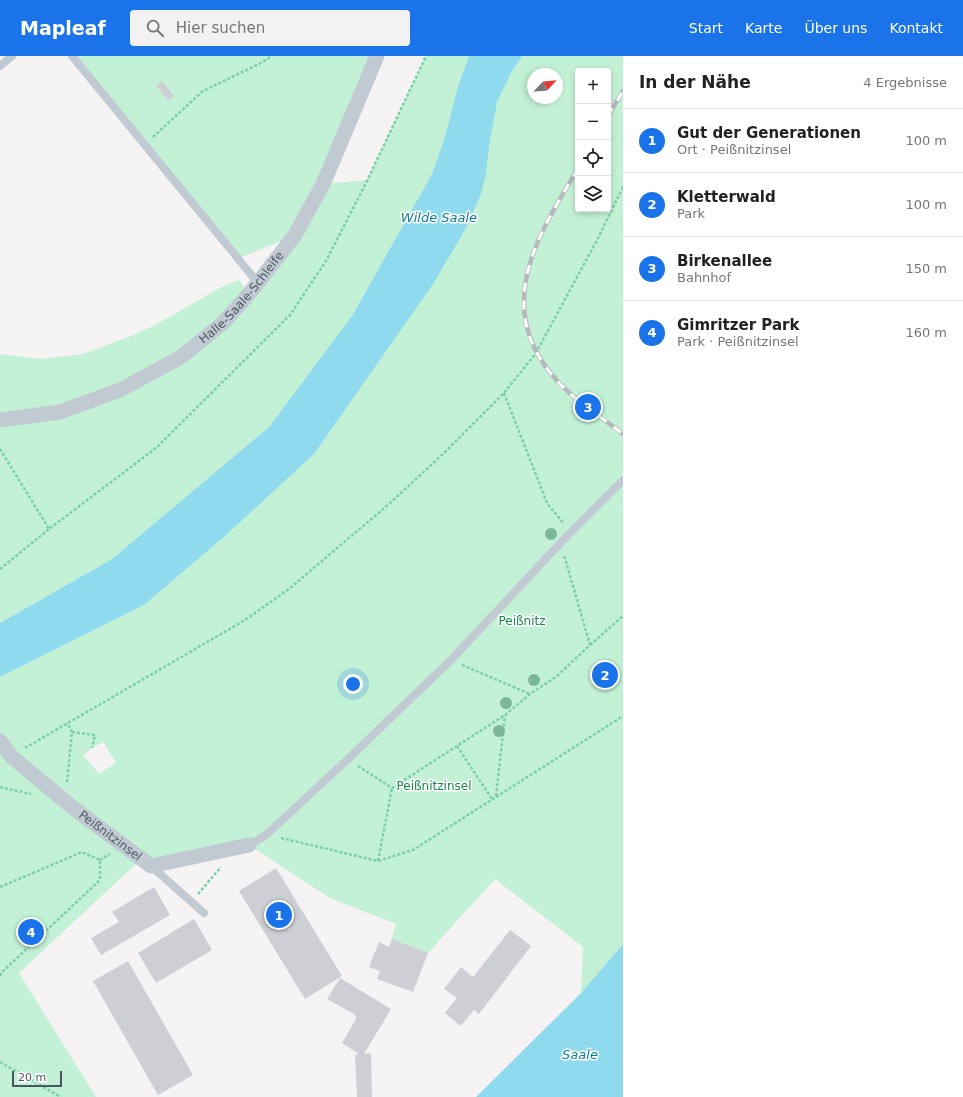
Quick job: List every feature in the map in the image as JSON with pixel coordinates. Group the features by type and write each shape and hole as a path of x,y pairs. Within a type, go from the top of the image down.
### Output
{"street":[{"name":"Halle-Saale-Schleife","path":"0,420 60,412 120,390 181,356 224,322 258,283 295,235 323,184 377,56"},
{"name":"Peißnitzinsel","path":"0,741 12,757 65,801 151,866 244,846"}],"lane":[{"path":"0,66 12,56"},
{"path":"72,56 258,283"},
{"name":"Peißnitzinsel","path":"244,846 266,835 348,760 451,660 566,537 623,480"},
{"path":"151,866 204,913"}],"path":[{"path":"145,145 203,91 260,64 272,56"},
{"path":"36,742 192,652 289,589 372,519 443,454 504,393 536,353 596,242 623,188"},
{"path":"0,569 49,529"},
{"path":"590,645 623,616"},
{"path":"451,660 530,694"},
{"path":"378,861 392,788 505,715 496,796"},
{"path":"266,835 378,861 414,850 496,796 623,717"},
{"path":"65,801 72,732 67,723"},
{"path":"72,732 95,735 92,748"},
{"path":"457,746 492,799"},
{"path":"348,760 392,788"},
{"path":"191,901 244,846"},
{"path":"0,887 82,852 100,860 100,880 0,973"},
{"path":"0,1062 61,1097"}],"green space":[{"path":"72,56 377,56 324,184 367,180 426,56 469,56 458,86 445,137 432,174 352,316 269,427 112,559 0,623 0,354 41,359 83,354 131,336 155,325 222,287 239,280 249,294 294,236 239,258"},
{"name":"Peißnitz","path":"522,56 623,56 623,944 581,993 583,947 495,879 428,953 392,939 396,924 330,898 249,845 140,860 19,973 96,1097 0,1097 0,677 144,605 314,454 345,409 486,174 493,116 503,88","holes":["103,742 116,763 99,774 83,755"]}],"water":[{"name":"Wilde Saale","path":"469,56 522,56 510,75 497,102 489,146 486,174 481,194 465,230 433,284 314,454 226,535 144,605 0,677 0,623 112,559 269,427 352,316 432,174 445,137 458,86"},
{"name":"Saale","path":"623,944 623,1097 476,1097 581,993"}],"building":[{"path":"162,81 174,96 168,100 156,86"},
{"path":"276,868 342,976 305,999 239,891"},
{"path":"154,887 170,915 101,955 91,938 119,922 112,912"},
{"path":"194,919 212,950 156,983 138,953"},
{"path":"510,930 531,946 479,1014 474,1010 461,1026 445,1013 457,998 444,989 461,967 473,977"},
{"path":"392,939 428,953 413,992 377,979 380,971 369,967 379,942 389,947"},
{"path":"128,961 193,1075 158,1095 93,981"},
{"path":"340,978 391,1009 364,1054 371,1053 372,1097 357,1097 355,1055 359,1054 342,1043 356,1017 354,1014 327,999"}],"railway":[{"path":"611,111 623,91"},
{"path":"575,174 549,219 537,245 528,271 524,297 526,323 535,350 553,376 577,400 623,434"}],"place":[{"name":"Birkenallee","path":"588,407"},
{"name":"Kletterwald","path":"605,675"},
{"name":"Gut der Generationen","path":"279,915"},
{"name":"Gimritzer Park","path":"31,932"}]}
